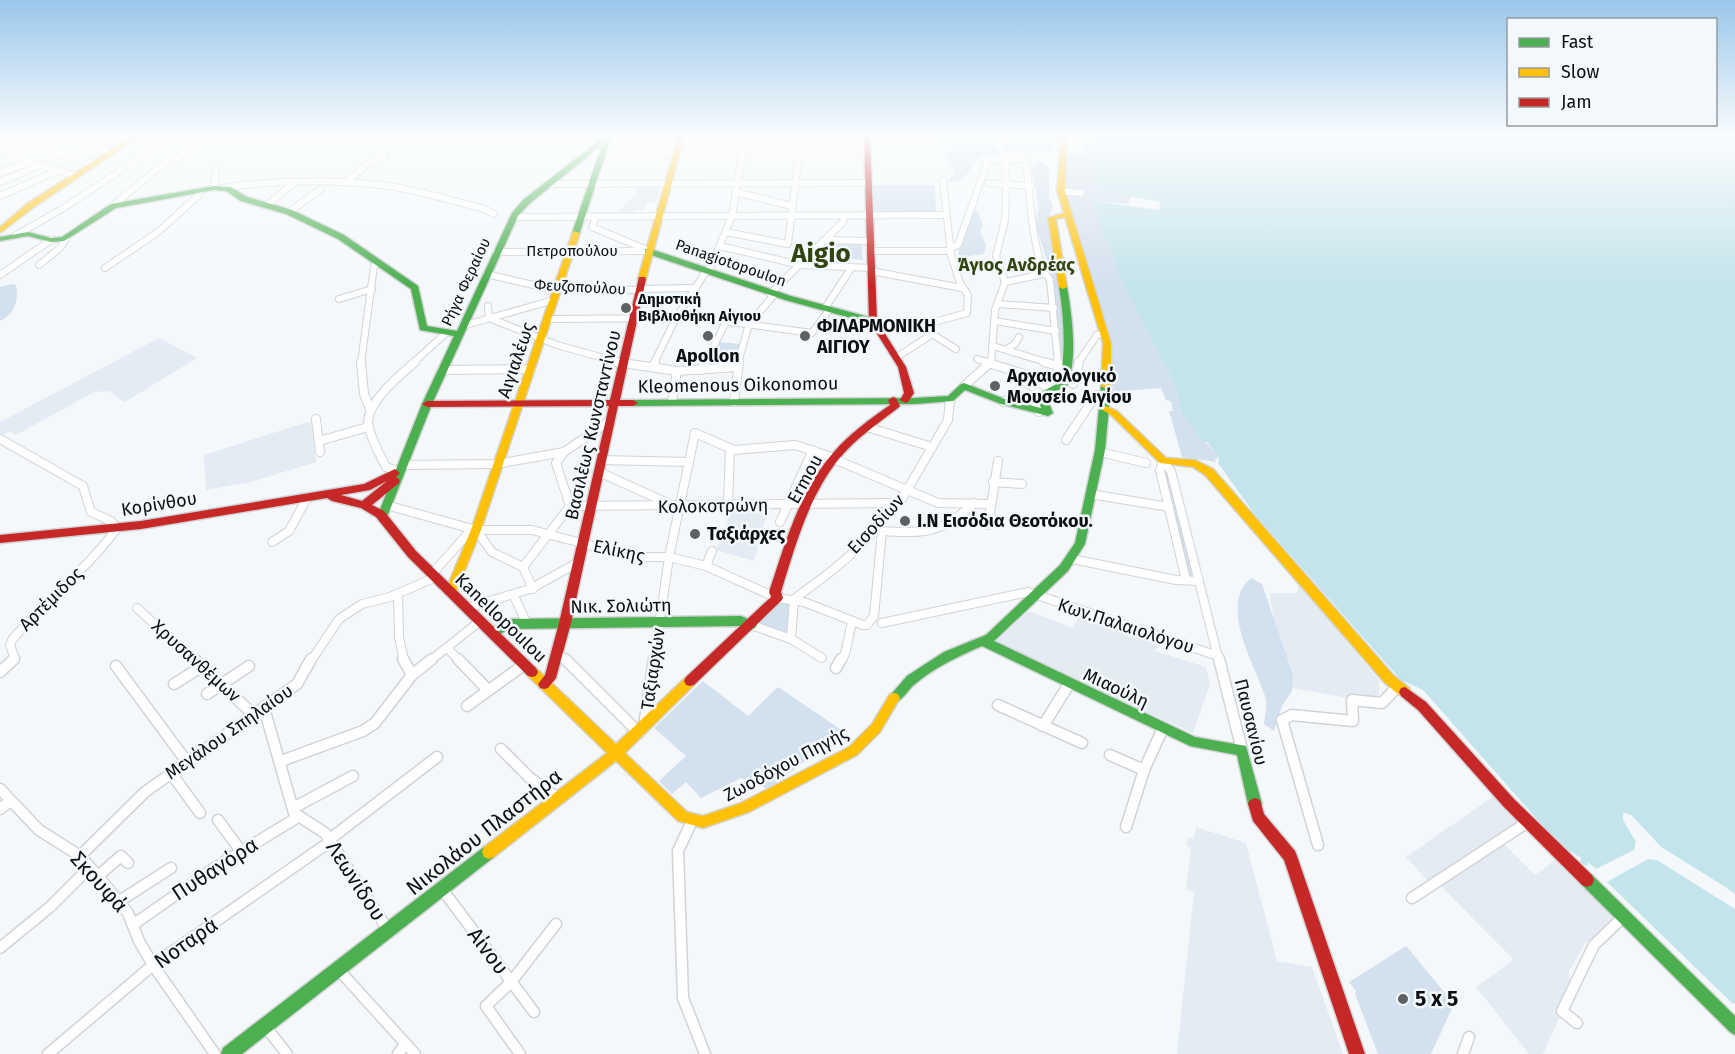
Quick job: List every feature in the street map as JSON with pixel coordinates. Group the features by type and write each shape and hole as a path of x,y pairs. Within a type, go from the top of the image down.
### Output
{"street":[{"path":"0,196 22,186"},
{"path":"0,231 29,206 60,186"},
{"path":"16,235 95,186"},
{"path":"39,265 96,214 111,207 136,186"},
{"path":"111,207 231,186"},
{"path":"267,205 290,186"},
{"path":"390,186 482,208 494,214"},
{"name":"Ρήγα Φεραίου","path":"383,512 398,471 442,370 455,331 513,217 523,204 545,186"},
{"name":"Αιγιαλέως","path":"451,592 531,369 592,186"},
{"name":"Βασιλέως Κωνσταντίνου","path":"544,684 550,678 565,623 648,251 667,186"},
{"path":"652,367 693,288 708,270 720,246 732,216 736,186"},
{"path":"726,232 788,244 795,186"},
{"path":"868,186 873,321 897,357 909,393 905,400"},
{"path":"873,321 927,324 966,313 968,294 962,288 952,249 944,186"},
{"path":"952,249 977,186"},
{"path":"950,399 991,363 998,303 1005,282 996,256 1005,220 1005,186"},
{"path":"964,386 1004,402 1039,412 1048,411 1041,395 1047,387 1058,380 1056,331 1050,280 1044,274 1031,222 1034,211 1031,186"},
{"name":"Ζωοδόχου Πηγής","path":"692,821 707,821 744,808 853,751 871,734 891,701 911,680 948,655 983,641 1004,627 1072,559 1080,544 1100,452 1106,410 1105,333 1067,214 1061,186"},
{"path":"218,188 233,191 244,199 289,212 341,237 415,288 423,328 455,331"},
{"path":"289,212 321,189"},
{"path":"105,268 158,232 198,196 200,191"},
{"path":"1061,191 1081,193"},
{"path":"735,192 792,206"},
{"path":"977,359 1034,377 1047,387 1064,384 1070,326 1052,221 1056,216 1067,214"},
{"path":"580,222 596,217 946,215"},
{"path":"734,402 737,368 749,324 772,295 843,222 844,216"},
{"path":"513,217 580,222 592,227 596,217"},
{"name":"Panagiotopoulon","path":"592,227 648,251 708,270 772,295 873,321"},
{"path":"0,239 33,234 51,240 66,239"},
{"path":"0,275 51,240"},
{"path":"824,240 870,246 952,249"},
{"path":"720,246 800,266 871,269 962,288"},
{"name":"Πετροπούλου","path":"496,252 648,251"},
{"path":"370,409 364,399 361,381 365,325 374,266 378,262"},
{"path":"548,319 677,317 812,333 852,267"},
{"name":"Φευζοπούλου","path":"486,274 538,286 558,288 640,290 693,288"},
{"path":"1005,282 1044,274"},
{"path":"339,299 372,289"},
{"path":"554,300 489,318 455,331 394,381 370,409 367,418 368,427 386,467 398,471 497,464 564,452"},
{"path":"998,303 1054,308"},
{"path":"488,306 489,318"},
{"path":"489,318 541,340 624,362 677,371 737,368"},
{"path":"995,321 1056,331"},
{"path":"701,370 726,322"},
{"path":"916,323 956,349"},
{"path":"1072,384 1077,365 1097,335 1105,333"},
{"path":"897,357 931,334"},
{"path":"1007,349 1015,344 1019,337"},
{"path":"993,346 1058,366"},
{"path":"1005,368 1016,353"},
{"path":"442,370 531,369"},
{"path":"672,402 677,371"},
{"path":"1004,402 1020,390 1033,397 1039,412"},
{"path":"1066,440 1096,395 1106,395"},
{"name":"Kleomenous Oikonomou","path":"427,404 950,399"},
{"name":"Εισοδίων","path":"794,599 879,529 893,503 900,502 949,418 950,399"},
{"name":"Ermou","path":"777,598 775,592 791,542 835,458 895,406 894,400"},
{"name":"Παυσανίου","path":"1106,410 1114,413 1171,471 1258,817 1290,856 1358,1053"},
{"path":"316,419 320,452"},
{"path":"523,567 570,506 556,463 564,452 611,420"},
{"path":"319,441 368,427"},
{"path":"867,428 932,447"},
{"name":"Ταξιαρχών","path":"641,731 677,506 694,433 730,448"},
{"path":"0,439 83,486 91,512 111,521 117,528"},
{"path":"728,505 730,448 787,445 814,450 835,458 938,503 990,504"},
{"path":"780,522 814,450"},
{"path":"1100,452 1146,463"},
{"path":"602,460 688,462"},
{"path":"1186,580 1160,470 1162,460 1193,464 1209,472 1389,680 1422,706 1528,822 1735,1027"},
{"path":"988,525 998,461"},
{"path":"337,492 365,502 398,471"},
{"name":"Κορίνθου","path":"0,539 117,528 322,496 370,486 398,471"},
{"path":"599,472 677,506"},
{"path":"993,482 1022,484"},
{"path":"1090,494 1169,507"},
{"name":"Κορίνθου","path":"322,496 365,502"},
{"path":"272,542 289,531 307,498"},
{"name":"Kanellopoulou","path":"365,502 383,512 434,575 615,754 681,815 692,821"},
{"name":"Κολοκοτρώνη","path":"570,506 893,503"},
{"path":"777,598 794,599 852,622 867,625 874,616 879,529 914,533 945,528 953,524 974,503"},
{"name":"Ελίκης","path":"383,512 474,530 524,530 549,533 634,557 669,557 706,566 777,598"},
{"name":"Αρτέμιδος","path":"0,672 15,660 10,645 12,640 36,611 102,549 117,528"},
{"path":"434,575 474,530 492,552 523,567 533,589"},
{"path":"706,566 712,551"},
{"path":"1072,559 1186,580 1199,580"},
{"path":"467,608 480,602 514,596 533,589 579,562"},
{"name":"Μεγάλου Σπηλαίου","path":"80,856 138,798 300,682 327,633 339,619 362,604 398,594 434,575"},
{"path":"882,623 1028,592 1035,595"},
{"path":"398,594 402,655 405,668 412,675"},
{"name":"Κων.Παλαιολόγου","path":"1035,595 1218,656"},
{"path":"514,596 527,624"},
{"name":"Νικολάου Πλαστήρα","path":"229,1054 615,754 777,598"},
{"path":"791,639 794,599"},
{"name":"Χρυσανθέμων","path":"137,608 223,683 254,715"},
{"path":"280,761 363,731 385,712 412,675 448,649 480,621"},
{"name":"Νικ. Σολιώτη","path":"492,633 508,624 741,621 751,625"},
{"path":"836,668 845,654 852,622"},
{"path":"751,625 791,639 822,658"},
{"name":"Μιαούλη","path":"983,641 1194,742 1242,750"},
{"path":"448,649 488,690"},
{"path":"557,652 641,731"},
{"path":"467,706 525,664"},
{"path":"116,666 187,762"},
{"path":"174,684 203,666"},
{"path":"207,693 249,666"},
{"path":"1043,726 1069,684"},
{"path":"1318,845 1282,720 1292,715 1353,721 1352,700 1382,703 1398,686"},
{"path":"998,705 1082,744"},
{"path":"264,708 296,813"},
{"path":"1126,827 1144,770 1163,728"},
{"path":"501,749 530,778 559,799"},
{"path":"1110,755 1144,770"},
{"name":"Νοταρά","path":"48,1054 153,965 330,840 437,757"},
{"path":"171,773 200,813"},
{"name":"Πυθαγόρα","path":"134,924 353,776"},
{"name":"Σκουφά","path":"0,789 39,830 80,856 88,868 98,876 134,924 139,941 153,965 215,1054"},
{"path":"0,809 10,801"},
{"name":"Λεωνίδου","path":"296,813 318,827 330,840 388,930"},
{"path":"218,820 241,851"},
{"path":"692,821 678,851 683,998 705,1054"},
{"path":"1413,898 1528,822"},
{"path":"98,876 121,856 128,863"},
{"path":"0,948 50,907 88,868"},
{"path":"118,902 171,868"},
{"name":"Αίνου","path":"442,889 534,1012"},
{"path":"1577,1023 1562,1011 1592,949 1623,917"},
{"path":"520,1054 486,1006 511,982 556,924"},
{"path":"338,969 402,1049 415,1054"},
{"path":"265,1026 287,1054"},
{"path":"1463,1054 1469,1037"}],"shaded area":[{"path":"641,186 661,186 656,203 646,203 644,210 635,210 633,215 617,215"},
{"path":"871,186 935,186 936,214 871,214"},
{"path":"1035,186 1049,186 1049,199 1053,204 1049,218 1068,326 1066,361 1062,361 1052,276 1035,224 1039,208"},
{"path":"1064,186 1098,186 1131,196 1128,204 1093,201 1122,281 1176,387 1181,412 1219,458 1215,459 1216,462 1182,457 1169,411 1173,411 1171,401 1166,400 1161,388 1112,392 1108,328"},
{"path":"1100,186 1735,186 1735,894 1661,847 1631,815 1623,813 1623,820 1636,842 1634,850 1596,869 1588,862 1588,866 1580,863 1581,858 1559,844 1423,690 1401,680 1256,516 1218,463 1219,458 1207,442 1203,442 1181,412 1176,387 1122,281 1092,201 1159,210 1161,202 1105,192"},
{"path":"973,208 978,212 983,226 980,231 986,245 984,254 961,257 958,254"},
{"path":"826,242 862,242 863,260 851,259 848,266 803,264"},
{"path":"16,285 15,306 9,315 0,321 0,287"},
{"path":"159,338 197,358 125,402 109,391 94,392 16,435 9,432 0,436 0,422"},
{"path":"719,342 740,344 734,366 706,367"},
{"path":"311,421 316,462 251,482 206,490 204,455"},
{"path":"1160,470 1171,471 1199,581 1186,580"},
{"path":"768,508 754,561 716,550 732,509"},
{"path":"1251,578 1262,584 1293,675 1292,691 1282,706 1274,731 1264,724 1266,699 1247,653 1238,619 1238,604 1242,590"},
{"path":"1298,583 1379,680 1379,697 1359,700 1292,688 1280,649 1269,593 1298,593"},
{"path":"779,602 791,603 788,633 756,626"},
{"path":"1029,611 1073,628 1080,614 1158,640 1155,651 1206,667 1210,684 1193,733 1089,686 1087,689 998,647 996,641"},
{"path":"703,681 748,716 778,687 840,729 800,765 768,789 741,778 701,798 686,782 672,794 659,781 686,756 654,728"},
{"path":"1494,796 1521,823 1429,882 1406,857"},
{"path":"1196,827 1246,843 1277,961 1312,967 1343,1054 1177,1054 1194,892 1186,889 1191,848 1187,846 1188,837 1194,839"},
{"path":"1504,844 1535,875 1558,858 1616,916 1585,944 1569,971 1570,983 1555,1012 1560,1016 1543,1054 1529,1054 1476,987 1514,960 1441,886"},
{"path":"1648,859 1657,860 1735,909 1735,1003 1733,1004 1607,882"},
{"name":"5 x 5","path":"1406,946 1454,1004 1431,1054 1378,1054 1355,994 1356,991 1349,982"}],"pier":[{"path":"1623,813 1631,815 1661,847 1727,888 1735,897 1665,853 1625,815 1626,825"}],"traffic: fast":[{"path":"382,517 427,404 515,215 526,202 546,186"},
{"path":"576,233 592,186"},
{"path":"0,239 28,234 51,240 64,239 114,206 214,188 228,189 244,199 289,212 341,237 415,288 423,328 458,334"},
{"path":"648,251 788,298 873,321"},
{"path":"633,403 915,401 950,399 964,386 1004,402 1048,413 1041,395 1064,384 1068,360 1067,311 1063,287"},
{"path":"894,698 911,680 948,655 990,638 1064,568 1080,544 1100,450 1106,386"},
{"path":"492,633 508,624 741,621 751,625"},
{"path":"983,641 1194,742 1242,750 1255,804"},
{"path":"229,1054 489,852"},
{"path":"1587,880 1735,1027"}],"traffic: slow":[{"path":"0,231 31,205 60,186"},
{"path":"642,279 667,186"},
{"path":"1061,186 1107,343 1106,386"},
{"path":"1063,287 1052,218 1067,214"},
{"path":"451,592 476,530 576,233"},
{"path":"1106,409 1114,413 1163,461 1195,464 1209,472 1389,679 1405,692"},
{"path":"532,672 683,817 703,822 744,808 853,751 876,728 894,698"},
{"path":"489,852 615,754 690,681"}],"traffic: jam":[{"path":"869,186 873,321 902,367 909,393 905,400"},
{"path":"544,684 550,678 565,623 642,279"},
{"path":"690,681 777,598 775,592 792,539 815,487 835,457 895,406 893,400"},
{"path":"427,404 633,403"},
{"path":"0,539 141,525 307,498 366,487 395,473"},
{"path":"332,497 364,505 395,480"},
{"path":"364,505 380,514 412,554 532,672"},
{"path":"1405,692 1422,706 1509,803 1587,880"},
{"path":"1255,804 1258,817 1290,856 1357,1054"}],"place":[{"name":"Δημοτική Βιβλιοθήκη Αίγιου","path":"626,308"},
{"name":"Apollon","path":"708,336"},
{"name":"ΦΙΛΑΡΜΟΝΙΚΗ ΑΙΓΙΟΥ","path":"805,336"},
{"name":"Αρχαιολογικό Μουσείο Αιγίου","path":"995,386"},
{"name":"Ι.Ν Εισόδια Θεοτόκου.","path":"905,521"},
{"name":"Ταξιάρχες","path":"695,534"},
{"name":"5 x 5","path":"1403,999"}],"district":[{"name":"Aigio","path":"821,253"},
{"name":"Άγιος Ανδρέας","path":"1016,265"}]}
